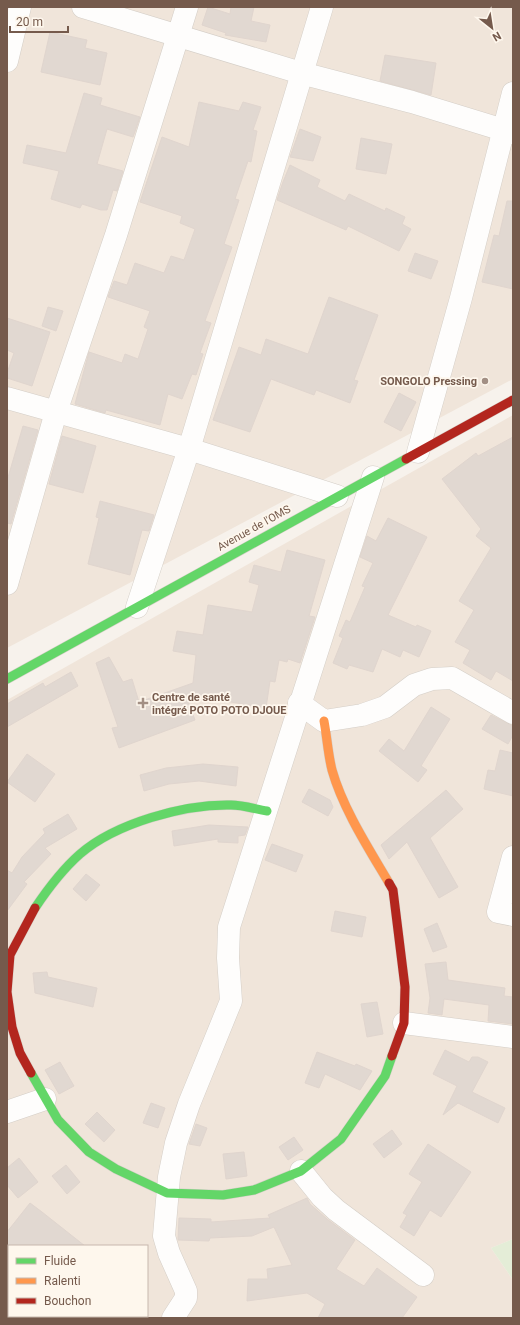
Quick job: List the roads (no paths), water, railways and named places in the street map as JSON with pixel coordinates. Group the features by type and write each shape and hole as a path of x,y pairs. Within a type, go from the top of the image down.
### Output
{"street":[{"path":"7,61 20,7"},
{"path":"83,7 301,73 412,102 508,132"},
{"path":"7,584 56,412 116,235 187,7"},
{"path":"137,606 188,449 322,7"},
{"path":"418,452 508,132 513,93"},
{"path":"7,398 188,449 337,496"},
{"name":"Avenue de l'OMS","path":"7,679 513,400"},
{"path":"173,1318 186,1298 186,1291 169,1253 164,1236 167,1193 176,1143 189,1104 231,1001 229,927 267,811 299,703 373,477"},
{"path":"299,703 324,721 362,715 385,707 414,685 432,679 452,678 513,713"},
{"path":"267,811 232,805 199,806 163,814 115,832 80,854 57,879 35,907 9,954 7,992 12,1027 20,1053 44,1100 58,1120 89,1152 116,1169 167,1193 223,1195 254,1190 301,1171 342,1139 385,1076 404,1023 405,987 393,890 364,841 340,791 332,770 324,721"},
{"path":"513,857 498,912 513,914"},
{"path":"404,1023 513,1037"},
{"path":"7,1112 44,1100"},
{"path":"301,1171 322,1197 336,1210 423,1275"}],"place":[{"name":"SONGOLO Pressing","path":"485,381"},
{"name":"Centre de santé intégré POTO POTO DJOUE","path":"143,703"}]}
